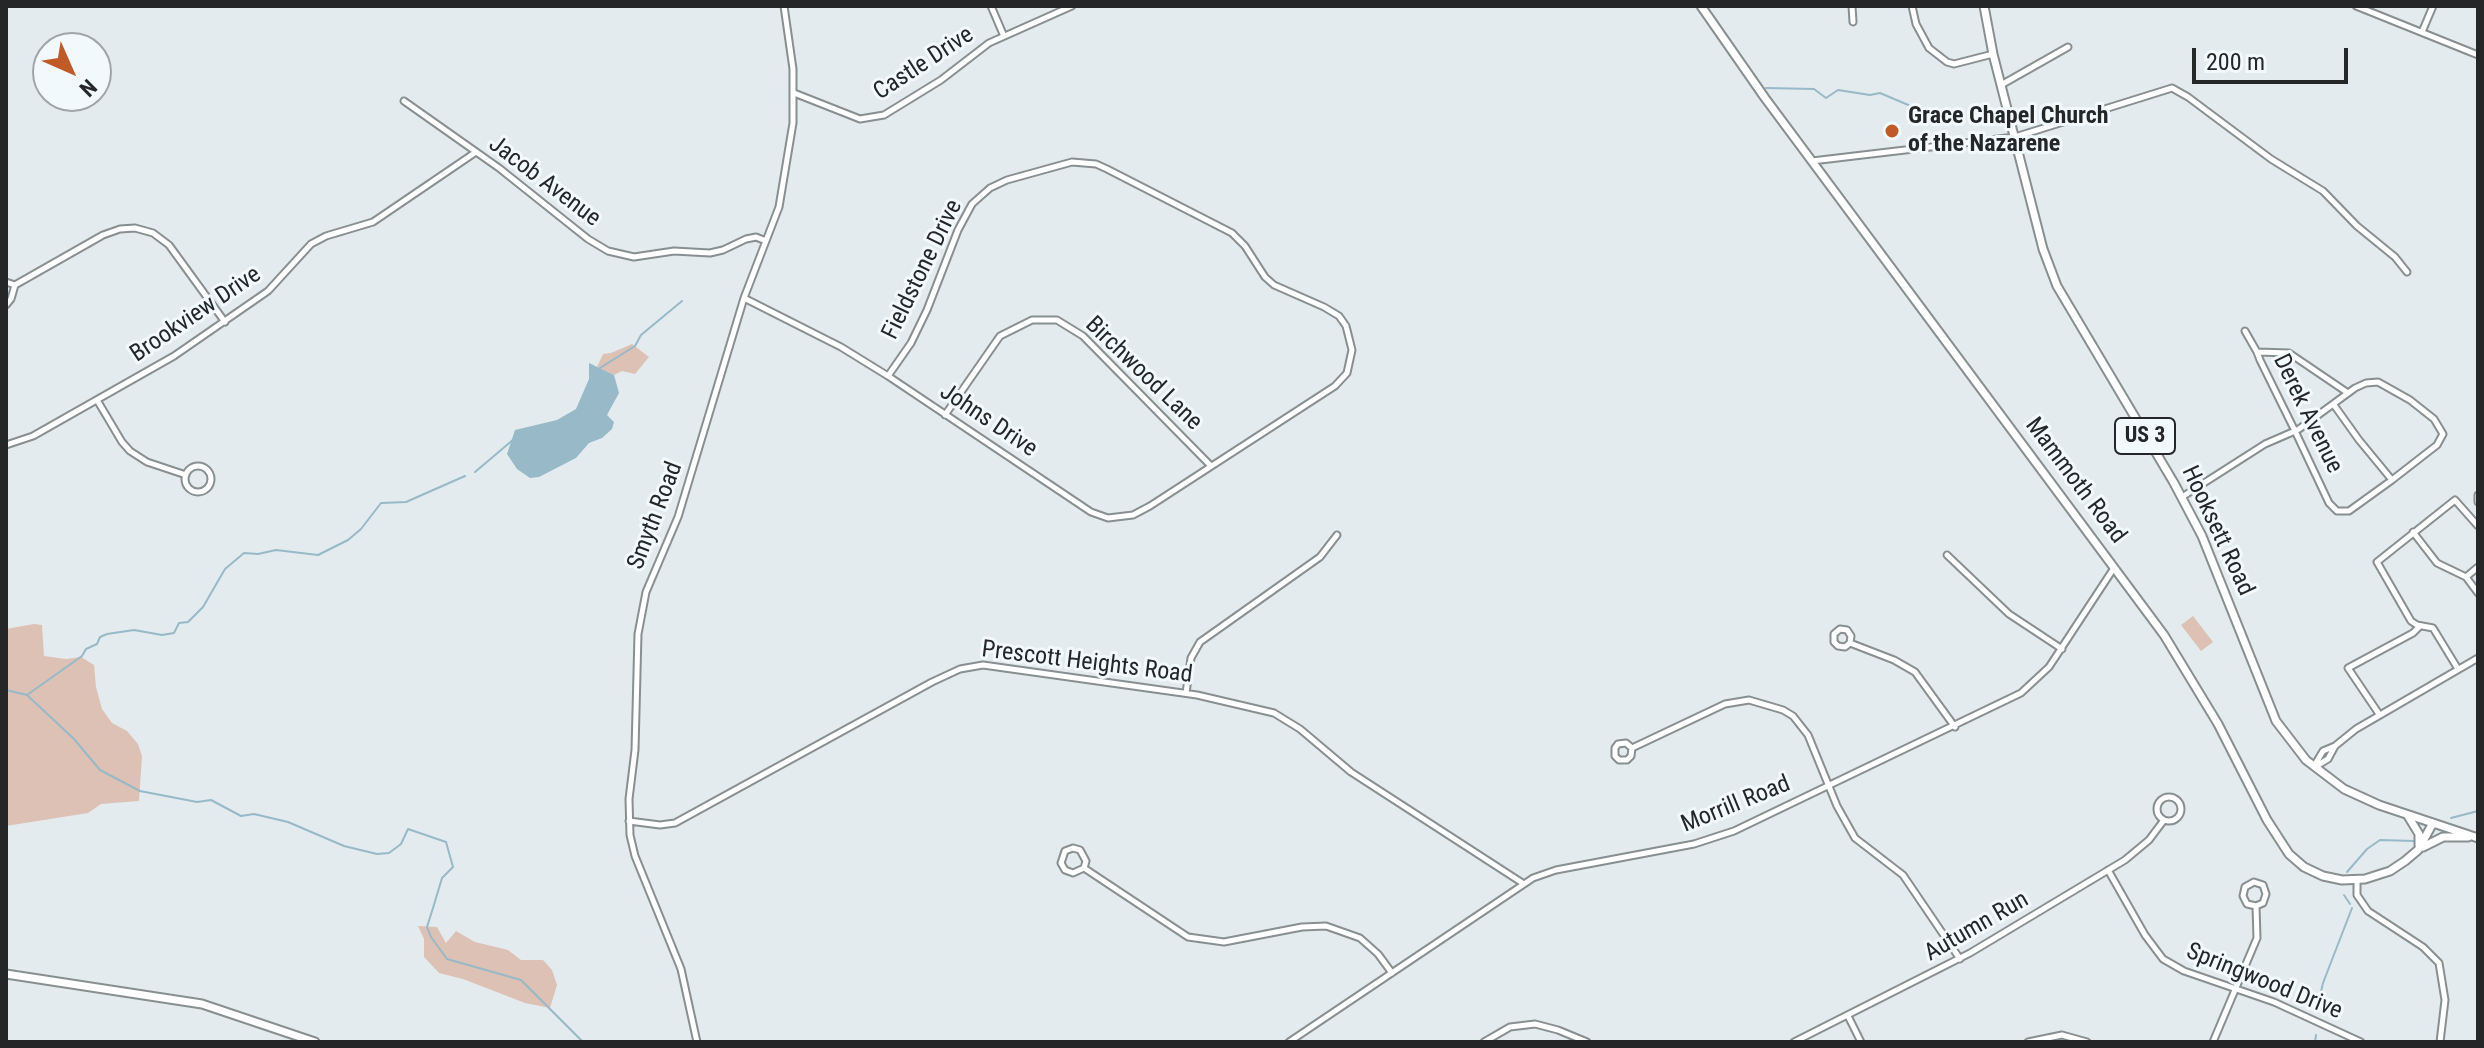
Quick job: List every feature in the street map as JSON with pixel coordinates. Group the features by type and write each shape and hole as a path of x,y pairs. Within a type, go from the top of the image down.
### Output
{"main road":[{"name":"Mammoth Road","path":"1701,6 2185,665 2282,846 2296,861 2314,872 2332,878 2357,880 2390,871 2418,850 2433,823"},
{"name":"Hooksett Road","path":"1984,6 1993,54 2043,249 2057,286 2182,497 2212,558 2271,712 2290,742 2314,767 2353,794 2476,837"},
{"path":"2407,815 2419,834 2418,850"},
{"path":"2418,850 2443,837 2476,837"},
{"path":"6,974 202,1004 315,1042"}],"street":[{"name":"Smyth Road","path":"697,1042 681,969 635,856 629,821 640,616 646,592 687,491 744,298 785,184 792,142 794,93 784,6"},
{"path":"991,6 1003,35"},
{"name":"Castle Drive","path":"794,93 848,116 872,119 910,100 1003,35 1072,6"},
{"path":"1852,6 1853,22"},
{"path":"1912,6 1916,24 1929,48 1954,64 1993,54"},
{"path":"2356,6 2478,55"},
{"path":"2422,32 2433,6"},
{"path":"2001,85 2068,47"},
{"path":"1812,161 2015,137 2166,89 2178,90 2271,159 2323,191 2357,226 2395,257 2407,272"},
{"name":"Jacob Avenue","path":"404,101 608,251 634,257 674,251 710,253 746,239 756,237 766,241"},
{"name":"Brookview Drive","path":"6,445 23,441 174,356 268,291 311,244 326,236 373,222 476,152"},
{"name":"Fieldstone Drive","path":"888,376 911,343 962,222 981,195 1007,180 1048,167 1072,162 1096,164 1232,233 1274,285 1335,312 1346,326 1352,350 1350,367 1344,378 1211,466"},
{"path":"6,305 15,285 103,235 135,228 153,233 169,245 225,322"},
{"path":"6,282 15,285"},
{"name":"Johns Drive","path":"744,298 841,347 1091,512 1108,518 1133,515 1211,466"},
{"name":"Birchwood Lane","path":"945,415 1000,336 1032,320 1057,320 1083,336 1211,466"},
{"name":"Derek Avenue","path":"2245,331 2329,503 2337,511 2349,511 2392,480"},
{"path":"2257,352 2289,353 2348,393"},
{"path":"2182,497 2252,452 2295,431 2366,383 2378,382 2420,407 2434,419 2443,434 2437,445 2392,480 2334,405"},
{"path":"97,400 130,451 147,462 186,475"},
{"path":"202,467 210,475 210,484 200,492 191,490 186,484 186,475 190,469 202,467"},
{"path":"2478,495 2478,502"},
{"path":"2458,669 2433,628 2413,623 2377,562 2455,500 2478,526"},
{"path":"2413,532 2437,563 2466,577 2478,593"},
{"path":"1186,693 1191,658 1200,642 1320,557 1337,535"},
{"path":"1947,555 2009,614 2062,649"},
{"path":"2466,577 2478,567"},
{"name":"Morrill Road","path":"1289,1042 1524,884 1556,870 1711,839 1955,727 2023,692 2042,676 2062,649 2114,568"},
{"path":"2379,714 2348,668 2413,633 2420,626"},
{"path":"1850,643 1894,660 1915,672 1955,727"},
{"path":"2314,767 2328,759 2335,746 2348,734 2478,658"},
{"name":"Prescott Heights Road","path":"629,821 660,825 675,823 878,710 971,666 1020,669 1186,693 1254,706 1285,718 1348,770 1524,884"},
{"path":"1632,748 1725,704 1749,700 1783,710 1801,725 1814,746 1845,823 1855,838 1903,875 1960,959"},
{"name":"Autumn Run","path":"2164,798 2175,798 2180,804 2180,814 2172,821 2164,820 2158,815 2157,805 2164,798"},
{"name":"Autumn Run","path":"1794,1042 1960,959 2108,870 2145,844 2164,820"},
{"path":"1073,848 1080,850 1086,861 1084,868 1073,873 1065,870 1061,863 1063,855 1073,848"},
{"path":"1084,868 1188,937 1224,942 1302,927 1326,926 1360,938 1378,954 1392,973"},
{"name":"Springwood Drive","path":"2108,870 2145,935 2163,959 2184,971 2319,1021 2361,1042"},
{"path":"2357,880 2357,895 2368,911 2434,955 2439,963 2445,1000 2440,1042"},
{"path":"2254,882 2263,885 2266,894 2263,903 2256,906 2247,904 2243,896 2245,887 2254,882"},
{"path":"2213,1042 2257,938 2256,906"},
{"path":"1848,1016 1861,1042"},
{"path":"1484,1042 1510,1027 1535,1024 1587,1042"},
{"path":"2028,1042 2062,1035 2087,1042"}],"shaded area":[{"path":"632,344 649,357 635,374 622,371 614,375 597,367 603,354"},
{"path":"2193,616 2213,642 2201,651 2181,625"},
{"path":"42,625 44,656 66,659 81,657 94,665 102,709 112,723 127,731 138,744 142,756 139,801 101,804 88,813 6,826 6,629"},
{"path":"418,926 437,927 446,943 456,931 475,942 508,950 521,960 543,960 552,970 557,985 550,1008 525,1003 439,973 424,957 424,939"}],"water":[{"path":"589,363 614,375 619,393 607,415 614,422 612,429 602,438 589,443 576,458 539,477 530,478 517,469 507,454 515,430 557,420 576,409 589,379"}],"waterway":[{"path":"1766,88 1814,89 1826,98 1838,90 1870,95 1880,93 1946,121 1950,119"},
{"path":"600,368 635,346 641,335 682,301"},
{"path":"475,472 514,439"},
{"path":"27,695 107,634 134,630 162,635 174,633 179,623 188,622 203,607 225,569 244,553 276,550 318,555 348,540 381,503 406,502 465,476"},
{"path":"6,690 27,695 74,739 100,770 140,791 197,802 211,800 241,816 254,814 288,822 344,846 377,854 389,853 401,844 408,829 446,842 453,867 442,878 427,927 431,937 447,959 521,980 583,1042"},
{"path":"2451,818 2478,811"},
{"path":"2347,872 2367,849 2380,840 2414,841"},
{"path":"2344,895 2350,904"},
{"path":"2318,1005 2323,983 2352,908"},
{"path":"2315,1042 2316,1035"}],"place":[{"name":"Grace Chapel Church of the Nazarene","path":"1892,131"}]}
